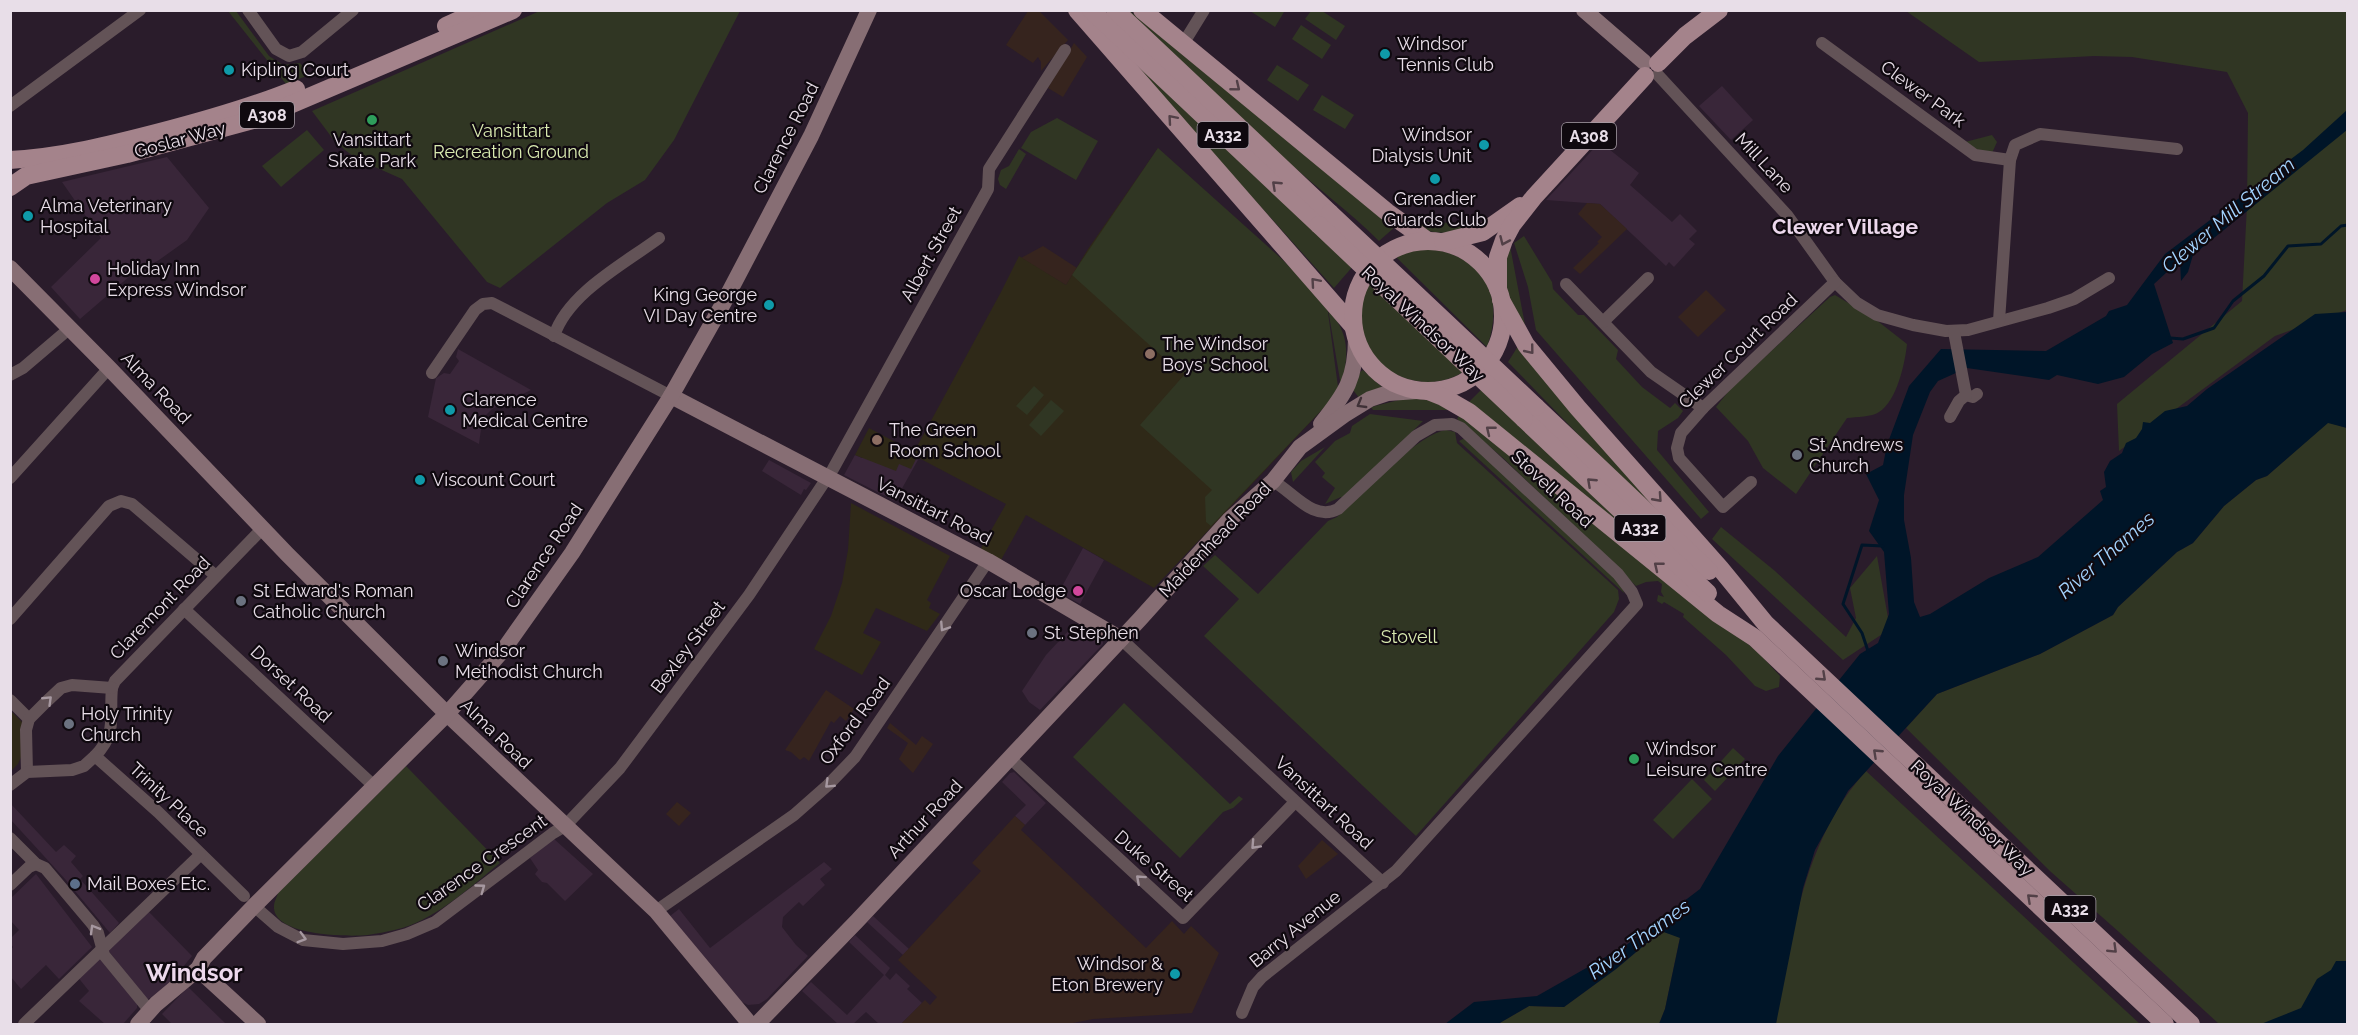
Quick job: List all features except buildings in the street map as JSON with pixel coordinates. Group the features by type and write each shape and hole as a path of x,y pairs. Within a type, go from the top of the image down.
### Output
{"main road":[{"name":"Goslar Way","path":"10,160 42,158 109,145 236,111 320,80 480,10"},
{"name":"Goslar Way","path":"10,187 26,176 127,154 257,119 513,10"},
{"path":"1077,10 1355,332 1365,357 1378,373 1394,383 1443,397 1469,412 1718,614 1767,637"},
{"name":"Royal Windsor Way","path":"1091,10 1324,219 1941,801 2165,1024"},
{"name":"Royal Windsor Way","path":"1115,10 1324,219"},
{"path":"1142,10 1387,212 1435,242"},
{"name":"A308","path":"1422,391 1446,389 1464,382 1482,368 1490,358 1502,329 1497,272 1500,249 1512,225 1534,196 1651,69 1685,36 1719,10"},
{"name":"A308","path":"1355,332 1353,312 1357,291 1370,269 1392,250 1414,243 1463,238 1483,232 1534,196"},
{"name":"A308","path":"1435,242 1458,248 1477,260 1491,276 1500,297"},
{"path":"1500,297 1526,345 1578,408 1720,568 1767,637"},
{"name":"Royal Windsor Way","path":"1941,801 2191,1024"}],"street":[{"path":"10,106 140,10"},
{"path":"248,10 276,49 289,56 302,52 353,10"},
{"name":"Clarence Road","path":"858,39 869,10"},
{"name":"Clarence Road","path":"138,1024 198,969 249,901 374,786 447,714 504,649 572,553 671,396 729,292 875,10"},
{"path":"1183,44 1204,10"},
{"path":"1584,10 1651,69"},
{"name":"Clewer Park","path":"1822,43 1975,155 2010,160"},
{"name":"Albert Street","path":"828,478 988,189 989,169 1065,50"},
{"name":"Mill Lane","path":"1651,69 1787,214 1835,282 1857,303 1877,315 1954,337 2074,298 2109,278"},
{"path":"1999,321 2010,160 2015,146 2040,134 2177,149"},
{"path":"554,336 564,314 587,290 659,238"},
{"name":"Alma Road","path":"10,268 262,529 447,714 656,911 736,1013 750,1024"},
{"path":"1603,322 1648,278"},
{"name":"Clewer Court Road","path":"1751,482 1723,507 1679,458 1677,448 1681,433 1702,408 1835,282"},
{"path":"1566,284 1651,372 1702,408"},
{"name":"Vansittart Road","path":"432,373 475,310 483,304 492,303 988,561 1121,639 1383,883"},
{"path":"10,375 23,368 70,328"},
{"name":"Maidenhead Road","path":"1121,639 1229,520 1273,480 1286,462 1308,441 1348,388 1355,365 1355,332"},
{"path":"1950,417 1959,401 1971,395 1961,374 1954,337"},
{"path":"10,478 109,368"},
{"name":"Maidenhead Road","path":"1308,441 1370,399 1389,393 1422,391"},
{"name":"Stovell Road","path":"1273,480 1308,508 1331,513 1416,436 1435,425 1452,424 1461,428 1618,574 1638,604 1439,825 1383,883"},
{"name":"Bexley Street","path":"565,826 620,768 749,595 828,478"},
{"path":"10,619 110,506 121,501 132,504 216,576"},
{"name":"Claremont Road","path":"95,756 106,744 110,735 112,688 115,681 262,529"},
{"name":"Oxford Road","path":"656,911 794,815 855,757 988,561"},
{"name":"Dorset Road","path":"184,609 374,786"},
{"name":"Arthur Road","path":"762,1019 1121,639"},
{"path":"27,772 26,730 30,719 61,688 72,685 112,688"},
{"path":"10,700 30,719"},
{"path":"10,785 27,772 72,770 84,766 95,756"},
{"name":"Trinity Place","path":"95,756 158,812 249,901"},
{"name":"Duke Street","path":"1010,758 1183,918 1295,802"},
{"name":"Clarence Crescent","path":"249,901 278,927 303,940 343,944 382,941 407,934 435,922 565,826"},
{"path":"10,838 36,864 50,873 93,925 104,955 150,1011"},
{"path":"24,1024 201,855"},
{"path":"10,885 29,867 36,864"},
{"name":"Barry Avenue","path":"1242,1013 1253,987 1262,977 1383,883"},
{"path":"198,969 258,1024"},
{"path":"736,1013 762,1019"}],"shaded area":[{"path":"1028,11 1039,11 1068,40 1041,71 1041,62 1038,57 1033,63 1006,45"},
{"path":"1074,43 1087,57 1063,97 1048,88"},
{"path":"1722,86 1753,120 1731,140 1699,106"},
{"path":"1600,142 1639,173 1630,185 1672,222 1680,214 1697,231 1689,239 1695,244 1674,267 1669,262 1666,266 1600,204 1546,200"},
{"name":"The Windsor Boys' School","path":"1158,148 1333,398 1154,588 1026,515 1001,560 980,550 1006,504 917,457 911,469 899,464 896,471 855,455 869,428 914,452 1019,256 1066,285 1088,249"},
{"path":"167,157 209,208 187,240 159,260 130,276 80,319 51,287 101,238 62,182"},
{"path":"1587,203 1600,204 1627,229 1580,274 1573,268 1599,243 1597,242 1602,237 1578,214"},
{"path":"1043,246 1077,268 1066,285 1021,258"},
{"path":"1706,290 1726,310 1698,337 1678,317"},
{"path":"458,349 531,390 492,409 486,415 479,444 428,417 436,378 444,373 450,374 459,361 456,357"},
{"path":"855,455 899,464 919,458 895,501 844,475"},
{"path":"769,460 811,483 801,495 762,471"},
{"path":"851,503 950,556 927,600 931,603 929,608 940,614 927,631 876,608 863,633 881,642 862,675 814,649 831,616 842,583 848,550"},
{"path":"1083,548 1104,560 1080,604 1059,592"},
{"path":"1073,626 1103,641 1103,644 1040,710 1029,702 1022,691 1046,655"},
{"path":"826,690 854,709 846,721 840,716 834,723 831,721 809,761 804,757 800,760 785,750"},
{"path":"11,711 23,723 22,755 18,764 11,771"},
{"path":"890,723 916,745 922,736 933,744 913,773 899,759 908,743 887,728"},
{"path":"1014,772 1046,803 1025,825 1015,816 1026,805 1002,782"},
{"path":"677,802 691,813 679,826 666,814"},
{"path":"10,803 56,852 64,845 76,856 71,862 83,876 80,879 119,923 110,933 11,820"},
{"path":"1015,816 1025,825 1021,830 1146,948 1172,921 1184,934 1191,926 1219,953 1192,1013 1093,1019 1068,1024 901,1024 925,1000 930,1005 937,997 898,960 981,871 972,863"},
{"path":"554,839 593,874 565,901 535,874 538,870 530,858"},
{"path":"1322,840 1338,854 1306,879 1298,866"},
{"path":"824,862 832,869 820,879 825,885 803,906 799,902 783,917 782,927 808,956 767,999 759,1004 748,1005 740,1001 670,916 679,909 710,948"},
{"path":"36,874 92,947 59,979 46,965 21,989 11,977 13,947 11,938 19,930 11,921 11,898"},
{"path":"149,912 192,956 169,984 146,1001 108,950"},
{"path":"873,916 909,949 903,955 867,922"},
{"path":"855,935 890,968 885,975 890,980 896,973 910,986 907,989 922,1003 901,1024 879,1024 866,1012 853,1024 838,1024 802,991 811,982 847,1015 884,975 849,942"},
{"path":"98,957 137,1004 137,1008 123,1024 105,1024 79,1001 89,991 77,976"},
{"path":"188,987 226,1024 172,1024 162,1014"}],"green space":[{"name":"Vansittart Recreation Ground","path":"542,10 740,11 674,140 645,180 607,203 500,288 487,282 402,179 357,159 345,150 333,139 312,111"},
{"path":"1282,10 1284,12 1275,27 1250,11"},
{"path":"228,11 236,11 269,56 283,65 300,63 309,75 286,84"},
{"path":"1125,11 1130,11 1396,226 1379,241 1286,160"},
{"path":"1311,11 1322,11 1345,26 1336,40 1305,19"},
{"path":"1906,11 2347,11 2347,310 2275,336 2119,451 2117,404 2242,301 2247,206 2248,113 2227,72 2132,57 2094,56 1979,62"},
{"path":"1095,23 1354,265 1334,288"},
{"path":"1301,25 1331,45 1322,59 1292,39"},
{"path":"1277,65 1309,85 1298,101 1267,80"},
{"path":"1322,95 1354,115 1345,129 1313,110"},
{"path":"1057,118 1098,141 1076,180 1021,148 1031,132"},
{"path":"307,130 324,150 281,187 262,166"},
{"path":"1992,135 1997,142 1992,153 1979,152 1965,142"},
{"path":"1158,148 1284,261 1327,305 1338,387 1333,398 1211,526 1206,522 1205,497 1212,490 1140,425 1185,374 1176,369 1072,275"},
{"path":"1019,149 1026,154 1006,189 1000,185 998,179 1001,170 1009,166"},
{"path":"1408,221 1479,224 1479,227 1442,233 1425,230"},
{"path":"1524,236 1552,282 1553,289 1578,315 1584,315 1618,350 1616,359 1642,387 1670,408 1675,403 1683,411 1678,418 1658,431 1657,450 1709,512 1701,519 1536,330 1528,287 1514,243"},
{"path":"1510,246 1526,330 1513,306 1504,276 1505,259"},
{"path":"1418,248 1439,250 1457,256 1472,265 1483,277 1490,291 1493,308 1487,347 1395,256"},
{"path":"1370,280 1466,370 1449,379 1431,382 1413,380 1396,374 1381,364 1370,351 1362,334 1361,306"},
{"path":"1835,295 1875,319 1907,344 1904,361 1895,391 1885,407 1872,415 1847,418 1796,494 1763,468 1748,441 1716,407 1731,388 1830,297"},
{"path":"1328,309 1340,327 1346,345 1341,386"},
{"path":"1520,343 1692,543 1598,455 1508,362"},
{"path":"1363,370 1382,387 1360,399 1353,390"},
{"path":"1034,386 1044,395 1027,415 1016,406"},
{"path":"1484,387 1670,565 1467,404"},
{"path":"1407,398 1429,400 1451,410 1373,410 1371,407"},
{"path":"1051,400 1064,411 1041,436 1029,425"},
{"path":"1370,414 1423,421 1344,499 1341,497 1325,504 1335,488 1322,477 1325,473 1315,462 1335,441 1350,433 1352,426"},
{"path":"1460,414 1758,652 1780,676 1779,687 1766,691 1755,686 1726,655 1683,617 1684,614 1664,602 1662,604 1657,601 1658,595 1664,597 1661,592 1662,584 1658,581 1636,586 1503,458 1457,419"},
{"path":"2328,422 2347,428 2347,1024 2219,1024 2051,872 1906,728 1937,694 2040,654 2113,615 2118,607 2177,552 2193,543 2224,506 2256,480 2267,476"},
{"name":"Stovell","path":"1446,430 1455,432 1457,443 1618,590 1619,599 1614,612 1416,836 1204,636 1239,599 1203,566 1215,555 1258,594 1328,521 1337,517 1405,453 1434,434"},
{"path":"1465,438 1621,582 1624,593 1459,441"},
{"path":"1325,447 1293,482 1291,472 1301,461"},
{"path":"1721,527 1775,571 1846,637 1856,618 1850,588 1877,556 1890,629 1843,660 1712,539"},
{"path":"1124,703 1230,804 1239,796 1243,799 1233,808 1223,812 1180,858 1073,757"},
{"path":"1733,748 1745,759 1715,791 1704,780"},
{"path":"406,766 500,863 442,908 402,928 368,935 345,936 313,933 285,923 277,916 274,906 278,893"},
{"path":"1866,771 2140,1024 1776,1024 1793,931 1814,858 1836,812"},
{"path":"1692,779 1712,799 1673,839 1653,820"},
{"path":"1661,931 1680,937 1665,1009 1659,1024 1498,1024 1529,1006 1564,1007 1616,969"}],"water":[{"path":"2347,110 2347,130 2193,255 2188,272 2181,281 2180,260 2154,284 2173,343 2152,354 2124,377 2098,384 2057,375 2049,380 1967,368 1938,381 1930,392 1913,435 1904,495 1904,520 1911,558 1914,602 1920,617 1930,614 1989,578 2038,557 2103,500 2100,491 2106,487 2104,472 2110,461 2122,453 2126,443 2136,438 2142,429 2143,422 2150,423 2165,411 2187,406 2207,389 2315,314 2347,312 2347,428 2328,423 2267,476 2256,480 2224,506 2193,543 2177,552 2118,607 2113,615 2040,654 1937,694 1848,791 1815,850 1803,888 1776,1024 1659,1024 1665,1009 1680,938 1661,931 1616,969 1564,1007 1529,1006 1498,1024 1445,1024 1474,1002 1537,996 1625,946 1700,889 1778,756 1860,654 1878,643 1889,614 1884,552 1869,531 1879,500 1866,474 1883,465 1887,445 1909,386 1941,349 2046,351 2106,316 2109,311 2127,305 2165,254 2303,150"},
{"path":"2336,961 2347,961 2347,1024 2261,1024 2301,1008 2317,979 2331,970"}],"waterway":[{"path":"2170,338 2183,339 2214,328 2233,301 2264,276 2288,246 2321,244 2341,226 2348,225"},
{"path":"1868,651 1862,633 1843,604 1862,545 1883,546"}],"place":[{"name":"Windsor Tennis Club","path":"1385,54"},
{"name":"Kipling Court","path":"229,70"},
{"name":"Vansittart Skate Park","path":"372,120"},
{"name":"Windsor Dialysis Unit","path":"1484,145"},
{"name":"Grenadier Guards Club","path":"1435,179"},
{"name":"Alma Veterinary Hospital","path":"28,216"},
{"name":"Holiday Inn Express Windsor","path":"95,279"},
{"name":"King George VI Day Centre","path":"769,305"},
{"name":"The Windsor Boys' School","path":"1150,354"},
{"name":"Clarence Medical Centre","path":"450,410"},
{"name":"The Green Room School","path":"877,440"},
{"name":"St Andrews Church","path":"1797,455"},
{"name":"Viscount Court","path":"420,480"},
{"name":"Oscar Lodge","path":"1078,591"},
{"name":"St Edward's Roman Catholic Church","path":"241,601"},
{"name":"St. Stephen","path":"1032,633"},
{"name":"Windsor Methodist Church","path":"443,661"},
{"name":"Holy Trinity Church","path":"69,724"},
{"name":"Windsor Leisure Centre","path":"1634,759"},
{"name":"Mail Boxes Etc.","path":"75,884"},
{"name":"Windsor & Eton Brewery","path":"1175,974"}],"district":[{"name":"Clewer Village","path":"1845,227"},
{"name":"Windsor","path":"194,973"}],"water label":[{"name":"Clewer Mill Stream","path":"2228,215"},
{"name":"River Thames","path":"2106,555"},
{"name":"River Thames","path":"1639,939"}]}
